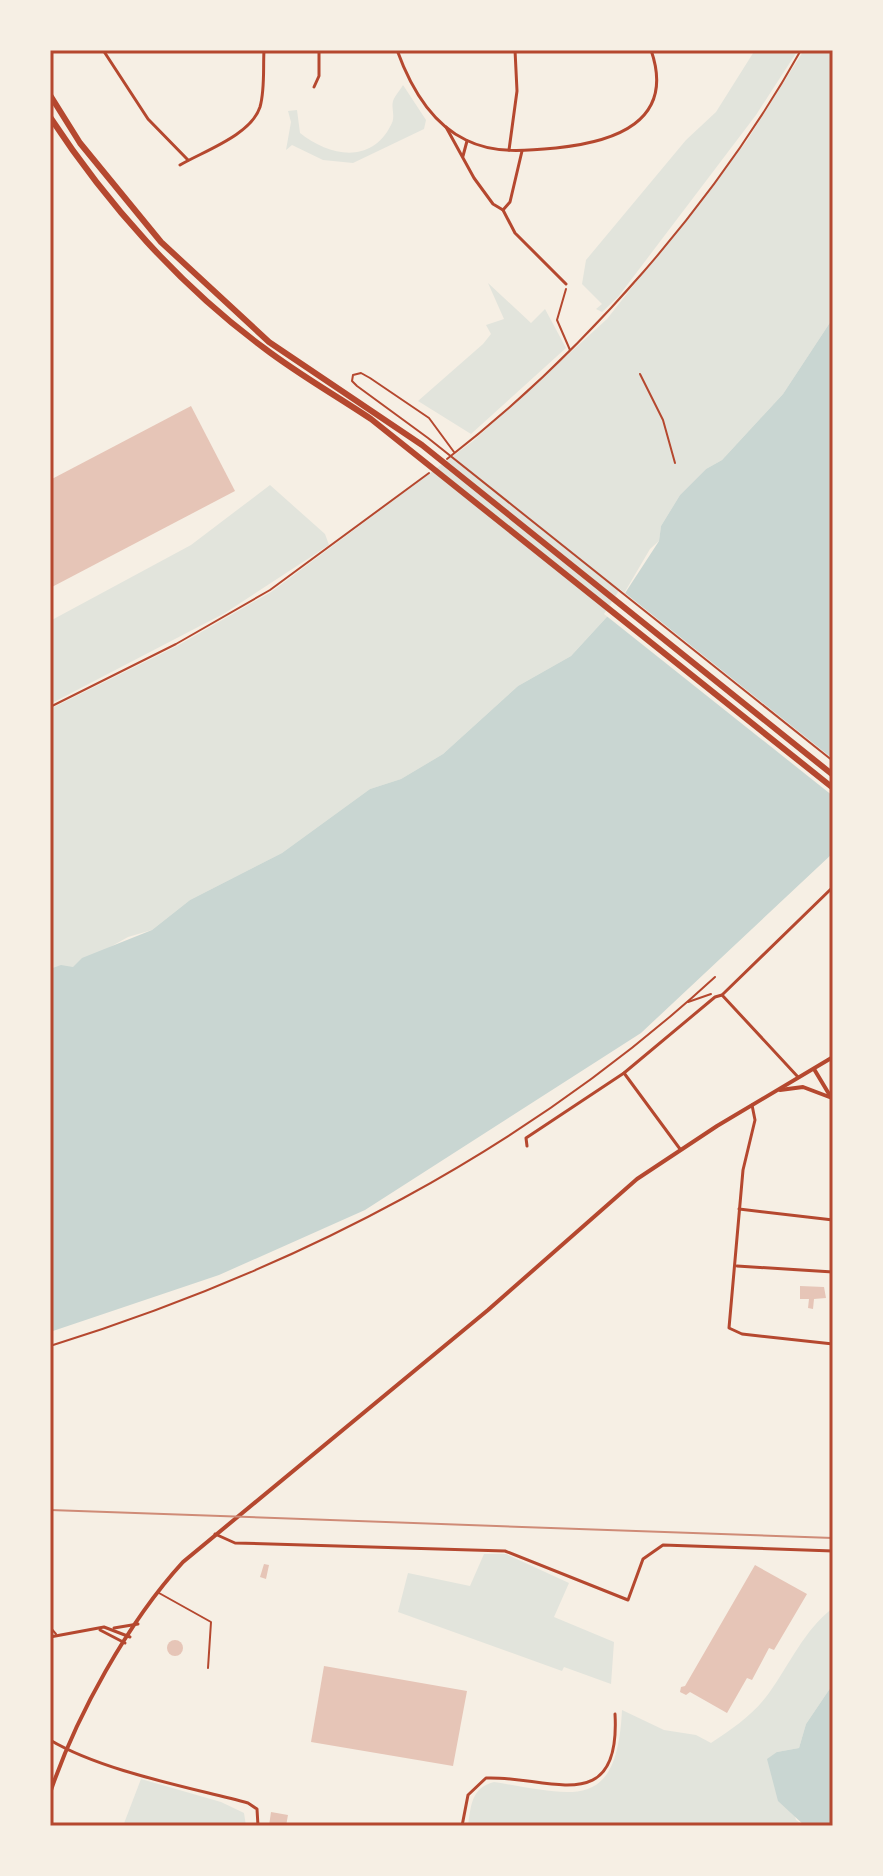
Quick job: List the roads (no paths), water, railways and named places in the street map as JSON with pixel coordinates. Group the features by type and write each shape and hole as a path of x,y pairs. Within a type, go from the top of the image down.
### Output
{"highway":[{"path":"50,95 80,143 125,200 208,288 269,342 422,445 833,775"},
{"path":"50,117 116,207 202,296 265,349 371,419 833,788"}],"main road":[{"path":"50,1793 66,1749 93,1694 158,1592 183,1562 488,1310 595,1213 680,1149 833,1057"},
{"path":"814,1069 833,1098"},
{"path":"780,1090 803,1087 833,1098"}],"street":[{"path":"103,50 128,94 188,160"},
{"path":"180,165 245,128 255,118 262,103 264,50"},
{"path":"314,87 319,76 319,50"},
{"path":"397,50 410,84 446,127 462,159 493,204 503,210 515,233 566,284"},
{"path":"509,151 517,91 515,50"},
{"path":"446,127 467,141 509,151 596,143 620,135 635,124 656,94 658,80 651,50"},
{"path":"462,159 467,141"},
{"path":"503,210 510,202 522,151"},
{"path":"527,1146 526,1138 624,1073 715,997 722,995 833,887"},
{"path":"722,995 799,1078"},
{"path":"624,1073 680,1149"},
{"path":"752,1105 755,1120 743,1170 729,1324 732,1331 833,1344"},
{"path":"739,1209 833,1220"},
{"path":"736,1266 833,1272"},
{"path":"832,1378 833,1371"},
{"path":"215,1534 235,1543 505,1551 628,1600 643,1559 663,1545 833,1551"},
{"path":"50,1637 138,1624"},
{"path":"114,1628 130,1637"},
{"path":"97,1629 110,1632 125,1643"},
{"path":"462,1826 468,1795 476,1783 486,1778 563,1788 579,1786 595,1777 607,1763 615,1744 615,1714"},
{"path":"50,1740 66,1749 248,1803 257,1809 258,1826"}],"lane":[{"path":"158,1592 211,1622 208,1668"},
{"path":"50,1627 57,1635"}],"railway":[{"path":"50,1510 833,1538"}]}
